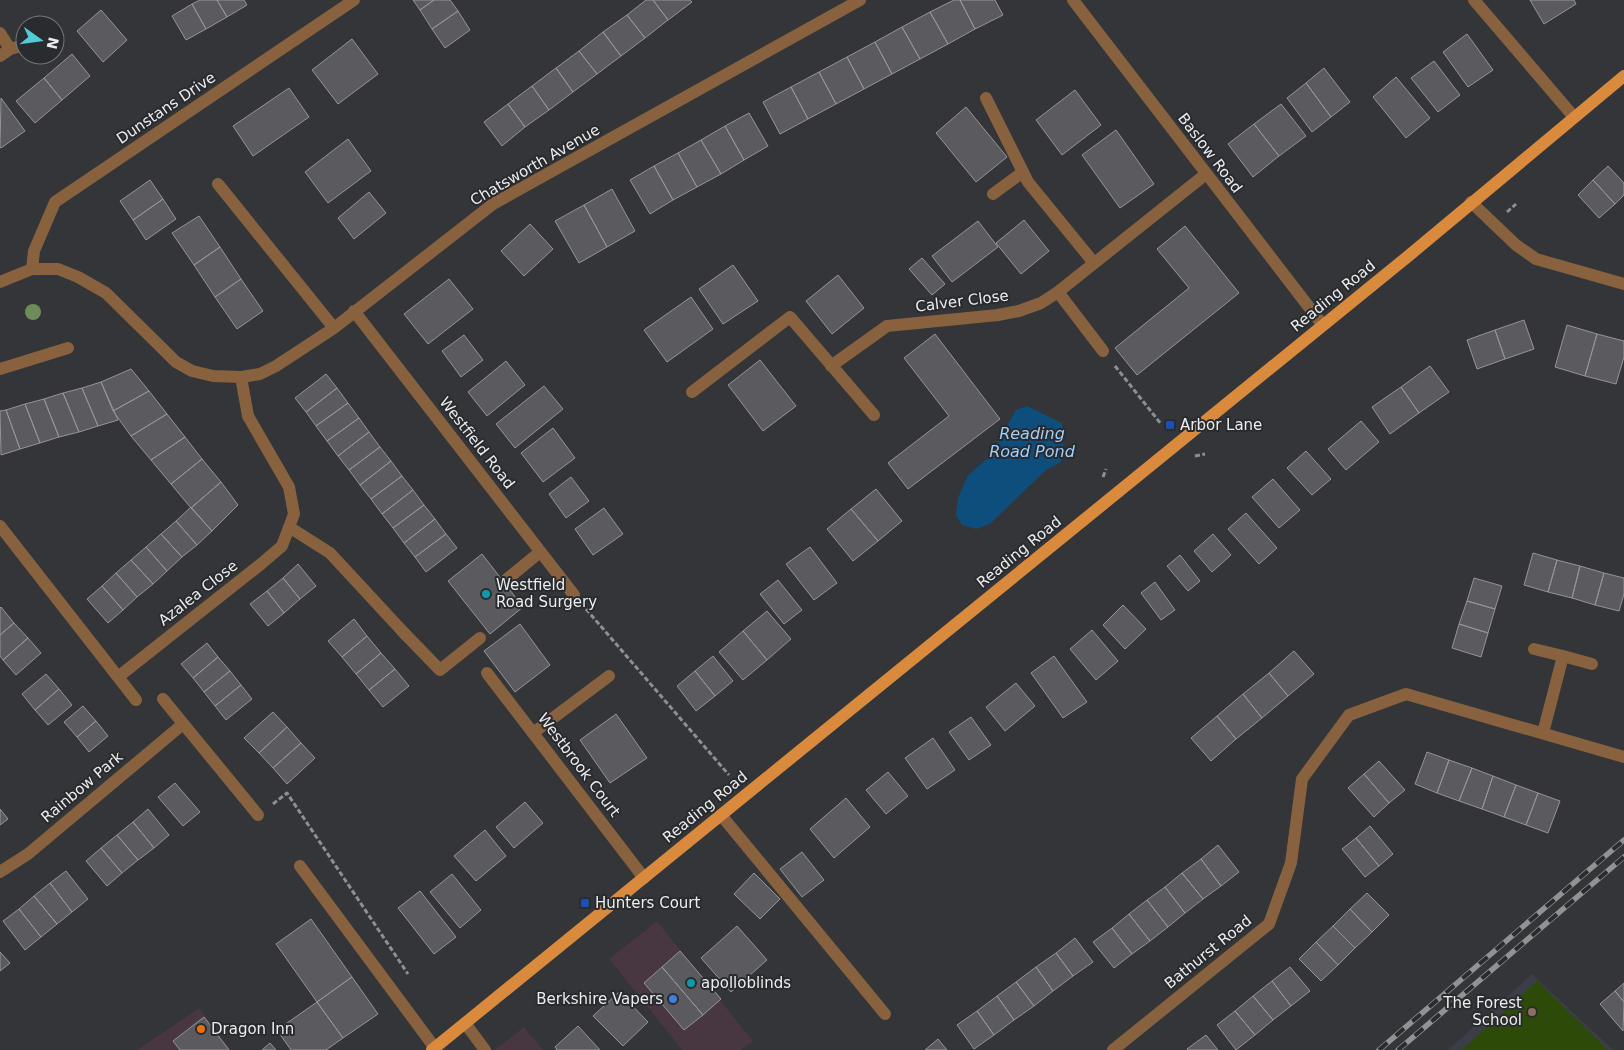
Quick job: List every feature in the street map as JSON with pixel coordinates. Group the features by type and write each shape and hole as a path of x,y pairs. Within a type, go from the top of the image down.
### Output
{"main road":[{"name":"Reading Road","path":"433,1049 1322,324 1412,253 1624,76"}],"street":[{"name":"Dunstans Drive","path":"32,269 34,251 55,202 354,0"},
{"name":"Chatsworth Avenue","path":"32,269 58,269 78,277 106,293 176,362 192,370 213,376 241,377 260,374 276,366 334,328 494,204 860,0"},
{"name":"Baslow Road","path":"1073,0 1322,324"},
{"path":"1474,0 1574,117"},
{"path":"0,33 5,52"},
{"path":"986,98 1028,182 1094,263"},
{"path":"993,194 1023,172"},
{"name":"Calver Close","path":"831,366 886,326 998,315 1019,311 1041,303 1128,238 1206,174"},
{"path":"218,184 334,328"},
{"path":"1472,202 1516,246 1536,259 1624,284"},
{"path":"0,282 32,269"},
{"path":"1058,292 1103,351"},
{"name":"Westfield Road","path":"354,311 574,595"},
{"path":"692,392 790,317 874,415"},
{"path":"0,369 68,348"},
{"name":"Azalea Close","path":"118,677 282,546 294,514 289,487 248,416 241,377"},
{"path":"0,526 136,700"},
{"path":"289,527 330,553 440,670 480,638"},
{"path":"507,579 540,552"},
{"path":"1534,649 1592,664"},
{"path":"1543,732 1563,656"},
{"name":"Westbrook Court","path":"487,673 644,878"},
{"path":"533,733 609,676"},
{"name":"Bathurst Road","path":"1113,1050 1269,924 1291,863 1302,779 1349,715 1406,694 1543,732 1624,757"},
{"path":"163,699 258,815"},
{"name":"Rainbow Park","path":"0,872 28,854 184,724"},
{"path":"721,815 885,1014"},
{"path":"300,866 433,1049"},
{"path":"465,1023 485,1050"}],"path":[{"path":"1103,351 1161,424"},
{"path":"574,595 729,775"},
{"path":"258,815 287,793 413,982"}],"shaded area":[{"path":"657,921 753,1041 741,1050 682,1050 609,959"},
{"name":"The Forest School","path":"1532,974 1613,1050 1448,1050"},
{"path":"199,1008 231,1050 137,1050"},
{"path":"524,1027 543,1050 495,1050"}],"green space":[{"name":"The Forest School","path":"1537,981 1608,1050 1462,1050"}],"water":[{"name":"Reading Road Pond","path":"1027,406 1062,423 1064,453 1061,462 1046,470 990,524 976,529 962,525 956,515 958,498 968,475 989,457 1016,410"}],"building":[{"path":"200,0 217,0 227,17 206,29 192,4"},
{"path":"217,0 244,0 247,5 227,17"},
{"path":"413,0 434,0 420,10"},
{"path":"434,0 450,0 458,11 432,29 420,10"},
{"path":"646,0 653,0 668,20 645,38 627,15"},
{"path":"653,0 690,0 692,2 668,20"},
{"path":"954,0 960,0 975,29 948,44 930,12"},
{"path":"960,0 995,0 1003,15 975,29"},
{"path":"1530,0 1574,0 1576,4 1544,24"},
{"path":"192,4 206,29 186,40 172,16"},
{"path":"101,10 127,40 103,62 77,31"},
{"path":"458,11 470,30 445,48 432,29"},
{"path":"930,12 948,44 920,59 902,27"},
{"path":"627,15 645,38 621,56 603,32"},
{"path":"902,27 920,59 892,74 875,42"},
{"path":"603,32 621,56 597,74 579,51"},
{"path":"1467,34 1493,70 1468,87 1443,52"},
{"path":"352,39 378,74 338,104 312,70"},
{"path":"875,42 892,74 864,89 847,57"},
{"path":"579,51 597,74 573,92 556,68"},
{"path":"72,54 90,76 62,100 44,78 59,65 65,65 65,60"},
{"path":"847,57 864,89 836,104 819,72"},
{"path":"1434,61 1460,95 1438,112 1411,78"},
{"path":"556,68 573,92 549,110 532,86"},
{"path":"1324,68 1350,102 1331,117 1306,83"},
{"path":"819,72 836,104 808,119 791,87"},
{"path":"1396,77 1430,118 1406,138 1373,97"},
{"path":"44,78 62,100 35,123 16,101"},
{"path":"1306,83 1331,117 1312,132 1287,98"},
{"path":"532,86 549,110 525,127 508,104"},
{"path":"791,87 808,119 780,134 763,102"},
{"path":"289,88 309,117 253,156 233,126"},
{"path":"1075,90 1101,125 1062,155 1036,120"},
{"path":"1,98 25,131 1,148 0,147"},
{"path":"508,104 525,127 502,146 484,122"},
{"path":"1281,104 1306,136 1279,156 1254,124"},
{"path":"966,107 1007,157 976,182 936,133"},
{"path":"749,113 768,146 744,160 725,126"},
{"path":"1254,124 1279,156 1253,177 1228,144"},
{"path":"725,126 744,160 721,174 701,140"},
{"path":"1116,130 1154,184 1120,208 1082,155"},
{"path":"348,139 371,171 328,203 305,172"},
{"path":"701,140 721,174 697,187 678,153"},
{"path":"678,153 697,187 673,200 654,166"},
{"path":"654,166 673,200 650,214 630,180"},
{"path":"1608,166 1624,183 1624,195 1615,204 1593,180"},
{"path":"150,180 163,199 133,220 120,201"},
{"path":"1593,180 1615,204 1599,218 1578,195"},
{"path":"612,189 635,231 607,247 584,205"},
{"path":"369,192 386,213 354,239 338,218"},
{"path":"163,199 176,219 146,240 133,220"},
{"path":"584,205 607,247 579,263 555,221"},
{"path":"199,216 220,247 194,265 172,233"},
{"path":"1024,220 1049,251 1021,274 996,243"},
{"path":"978,221 998,247 952,282 932,256"},
{"path":"530,224 553,249 524,276 501,251"},
{"path":"1185,226 1239,293 1137,375 1115,348 1189,288 1157,249"},
{"path":"220,247 241,279 215,297 194,265"},
{"path":"922,258 945,284 932,295 909,269"},
{"path":"733,265 758,301 723,324 699,289"},
{"path":"838,275 864,308 832,334 806,301"},
{"path":"241,279 263,311 237,329 215,297"},
{"path":"449,279 473,309 428,344 404,314"},
{"path":"691,297 713,329 667,362 644,330"},
{"path":"1524,320 1534,349 1505,359 1495,330"},
{"path":"1567,325 1597,334 1585,376 1555,367"},
{"path":"1495,330 1505,359 1477,369 1467,340"},
{"path":"935,334 1000,419 908,489 888,463 949,416 904,358"},
{"path":"1597,334 1624,341 1624,357 1616,384 1585,376"},
{"path":"464,335 483,360 461,377 442,351"},
{"path":"760,360 796,406 763,431 728,385"},
{"path":"506,361 525,385 487,416 468,392"},
{"path":"1430,366 1449,392 1419,413 1401,387"},
{"path":"131,369 149,391 113,411 101,382"},
{"path":"326,374 337,388 306,412 295,398"},
{"path":"101,382 118,420 98,426 82,388"},
{"path":"544,386 563,409 515,448 496,424"},
{"path":"1401,387 1419,413 1390,434 1372,407"},
{"path":"82,388 98,426 79,432 63,393"},
{"path":"337,388 348,403 316,426 306,412"},
{"path":"149,391 167,414 131,436 113,411"},
{"path":"63,393 79,432 59,437 44,399"},
{"path":"44,399 59,437 40,443 25,404"},
{"path":"348,403 359,418 327,441 316,426"},
{"path":"25,404 40,443 20,449 6,410"},
{"path":"6,410 20,449 1,455 0,411"},
{"path":"167,414 185,437 151,460 131,436"},
{"path":"359,418 369,432 338,456 327,441"},
{"path":"1361,421 1379,442 1346,470 1328,449"},
{"path":"553,428 575,458 543,482 521,453"},
{"path":"369,432 380,447 349,470 338,456"},
{"path":"185,437 202,459 171,484 151,460"},
{"path":"380,447 391,461 360,485 349,470"},
{"path":"1306,451 1331,479 1312,495 1287,468"},
{"path":"202,459 221,482 191,508 171,484"},
{"path":"391,461 402,476 371,499 360,485"},
{"path":"402,476 413,490 382,514 371,499"},
{"path":"571,477 589,501 566,518 549,494"},
{"path":"1273,479 1300,510 1279,528 1252,497"},
{"path":"221,482 238,505 212,531 191,508"},
{"path":"876,489 902,521 878,541 851,509"},
{"path":"413,490 424,505 393,528 382,514"},
{"path":"424,505 435,519 404,543 393,528"},
{"path":"191,507 212,531 197,545 176,521"},
{"path":"604,508 623,534 593,555 575,529"},
{"path":"851,509 878,541 853,561 827,529"},
{"path":"1246,513 1277,548 1259,564 1228,529"},
{"path":"435,519 446,534 415,557 404,543"},
{"path":"176,521 197,545 182,557 161,534"},
{"path":"161,534 182,557 167,571 146,547"},
{"path":"446,534 457,548 426,572 415,557"},
{"path":"1213,534 1231,555 1212,572 1194,551"},
{"path":"146,547 167,571 153,584 131,560"},
{"path":"810,547 837,583 814,600 786,564"},
{"path":"1533,553 1557,560 1548,592 1524,585"},
{"name":"Westfield Road Surgery","path":"482,554 523,607 490,634 448,581"},
{"path":"1180,555 1200,581 1188,591 1167,566"},
{"path":"131,560 153,584 137,597 116,573"},
{"path":"1557,560 1580,566 1572,598 1548,592"},
{"path":"298,564 316,586 300,599 283,578"},
{"path":"1580,566 1604,573 1595,605 1572,598"},
{"path":"116,573 137,597 123,610 102,586"},
{"path":"1604,573 1624,578 1624,594 1619,611 1595,605"},
{"path":"283,578 300,599 284,613 267,591"},
{"path":"1474,578 1502,586 1495,609 1467,601"},
{"path":"778,580 802,610 784,624 760,594"},
{"path":"1155,582 1175,610 1161,620 1141,593"},
{"path":"102,586 123,610 108,623 87,599"},
{"path":"267,591 284,613 268,626 250,604"},
{"path":"1467,601 1495,609 1488,633 1459,624"},
{"path":"1123,605 1146,629 1125,649 1103,625"},
{"path":"0,608 14,623 0,635"},
{"path":"767,611 791,639 767,660 743,631"},
{"path":"354,619 367,636 342,657 328,641"},
{"path":"14,623 28,638 3,660 0,656 0,635"},
{"path":"520,624 550,665 515,692 484,651"},
{"path":"1459,624 1488,633 1481,657 1452,648"},
{"path":"1092,630 1118,661 1096,680 1070,649"},
{"path":"743,631 767,660 743,680 719,652"},
{"path":"367,636 381,653 356,674 342,657"},
{"path":"28,638 41,653 16,675 3,660"},
{"path":"207,643 218,657 193,678 181,664"},
{"path":"1294,651 1314,674 1288,696 1269,673"},
{"path":"381,653 395,669 369,690 356,674"},
{"path":"713,656 733,681 715,696 695,671"},
{"path":"1054,656 1087,702 1063,718 1031,673"},
{"path":"218,657 230,671 204,692 193,678"},
{"path":"395,669 409,686 383,707 369,690"},
{"path":"230,671 241,685 215,706 204,692"},
{"path":"695,671 715,696 696,711 677,686"},
{"path":"1269,673 1288,696 1262,718 1243,694"},
{"path":"46,674 59,689 35,710 22,694"},
{"path":"1016,683 1035,706 1005,731 986,707"},
{"path":"241,685 252,699 226,720 215,706"},
{"path":"59,689 72,705 48,725 35,710"},
{"path":"1243,694 1262,718 1236,739 1217,716"},
{"path":"83,706 96,721 77,737 64,722"},
{"path":"273,712 287,727 259,753 244,738"},
{"path":"616,714 647,758 610,783 580,740"},
{"path":"1217,716 1236,739 1211,761 1191,738"},
{"path":"971,717 991,745 969,760 949,732"},
{"path":"96,721 108,736 89,752 77,737"},
{"path":"287,727 301,743 273,768 259,753"},
{"path":"933,738 955,770 927,789 905,758"},
{"path":"301,743 315,758 287,784 273,768"},
{"path":"1427,752 1449,760 1437,793 1415,784"},
{"path":"1449,760 1472,768 1459,801 1437,793"},
{"path":"1379,761 1405,790 1389,803 1364,774"},
{"path":"1472,768 1493,776 1482,809 1459,801"},
{"path":"888,772 908,796 886,814 866,790"},
{"path":"1364,774 1389,803 1374,817 1348,788"},
{"path":"1493,776 1516,785 1504,817 1482,809"},
{"path":"175,783 200,812 183,826 158,797"},
{"path":"1516,785 1538,793 1526,825 1504,817"},
{"path":"1538,793 1560,801 1548,833 1526,825"},
{"path":"846,798 870,827 834,858 810,829"},
{"path":"525,802 543,823 514,848 496,827"},
{"path":"0,809 8,819 0,825"},
{"path":"148,809 169,835 154,848 133,822"},
{"path":"133,822 154,848 138,860 117,835"},
{"path":"1370,826 1393,854 1379,866 1356,838"},
{"path":"485,830 506,856 476,881 454,856"},
{"path":"117,835 138,860 122,873 101,848"},
{"path":"1356,838 1379,866 1365,877 1342,849"},
{"path":"1218,845 1239,872 1221,886 1201,859"},
{"path":"101,848 122,873 107,886 86,861"},
{"path":"802,852 824,880 802,897 780,869"},
{"path":"1201,859 1221,886 1203,899 1182,873"},
{"path":"66,871 88,899 72,912 50,883"},
{"path":"754,873 780,899 760,919 734,894"},
{"path":"1182,873 1203,899 1185,913 1165,887"},
{"path":"452,874 481,910 460,928 430,892"},
{"path":"50,883 72,912 57,924 34,896"},
{"path":"1165,887 1185,913 1168,927 1147,900"},
{"path":"420,891 456,937 434,954 398,908"},
{"path":"1367,893 1389,915 1372,932 1350,909"},
{"path":"34,896 57,924 41,937 19,909"},
{"path":"1147,900 1168,927 1150,941 1129,914"},
{"path":"19,909 41,937 25,950 3,921"},
{"path":"1350,909 1372,932 1355,948 1333,926"},
{"path":"1129,914 1150,941 1132,954 1112,928"},
{"path":"311,919 352,977 317,1002 276,944"},
{"path":"737,926 767,960 731,992 701,958"},
{"path":"1333,926 1355,948 1338,965 1316,942"},
{"path":"1112,928 1132,954 1114,968 1093,942"},
{"path":"1075,938 1093,962 1073,976 1056,953"},
{"path":"1316,942 1338,965 1321,981 1299,959"},
{"name":"apolloblinds","path":"680,951 721,999 703,1015 662,967"},
{"path":"0,952 10,963 0,971"},
{"path":"1056,953 1073,976 1053,991 1036,967"},
{"name":"Berkshire Vapers","path":"662,967 703,1015 684,1030 644,983"},
{"path":"1036,967 1053,991 1034,1006 1016,982"},
{"path":"1290,967 1310,991 1291,1006 1272,981"},
{"path":"352,977 378,1014 343,1038 317,1002"},
{"path":"1272,981 1291,1006 1273,1020 1253,996"},
{"path":"1016,982 1034,1006 1014,1020 997,996"},
{"path":"1624,983 1624,1002 1615,991"},
{"path":"1615,991 1624,1002 1623,1031 1600,1004"},
{"path":"619,992 648,1022 623,1046 593,1016"},
{"path":"997,996 1014,1020 994,1035 977,1011"},
{"path":"1253,996 1273,1020 1255,1035 1235,1011"},
{"path":"317,1002 343,1038 326,1050 291,1050 277,1030"},
{"path":"977,1011 994,1035 974,1049 957,1025"},
{"path":"1235,1011 1255,1035 1236,1050 1217,1025"},
{"name":"Dragon Inn","path":"204,1017 229,1050 180,1050 173,1041"},
{"path":"578,1026 600,1050 557,1050 555,1047"},
{"path":"1206,1035 1218,1050 1187,1049"},
{"path":"938,1039 947,1050 925,1050"},
{"path":"270,1043 276,1050 262,1050"}],"railway":[{"path":"1379,1050 1624,840"},
{"path":"1398,1050 1624,857"}],"place":[{"name":"Arbor Lane","path":"1170,425"},
{"name":"Westfield Road Surgery","path":"486,594"},
{"name":"Hunters Court","path":"585,903"},
{"name":"apolloblinds","path":"691,983"},
{"name":"Berkshire Vapers","path":"673,999"},
{"name":"The Forest School","path":"1532,1012"},
{"name":"Dragon Inn","path":"201,1029"}]}
